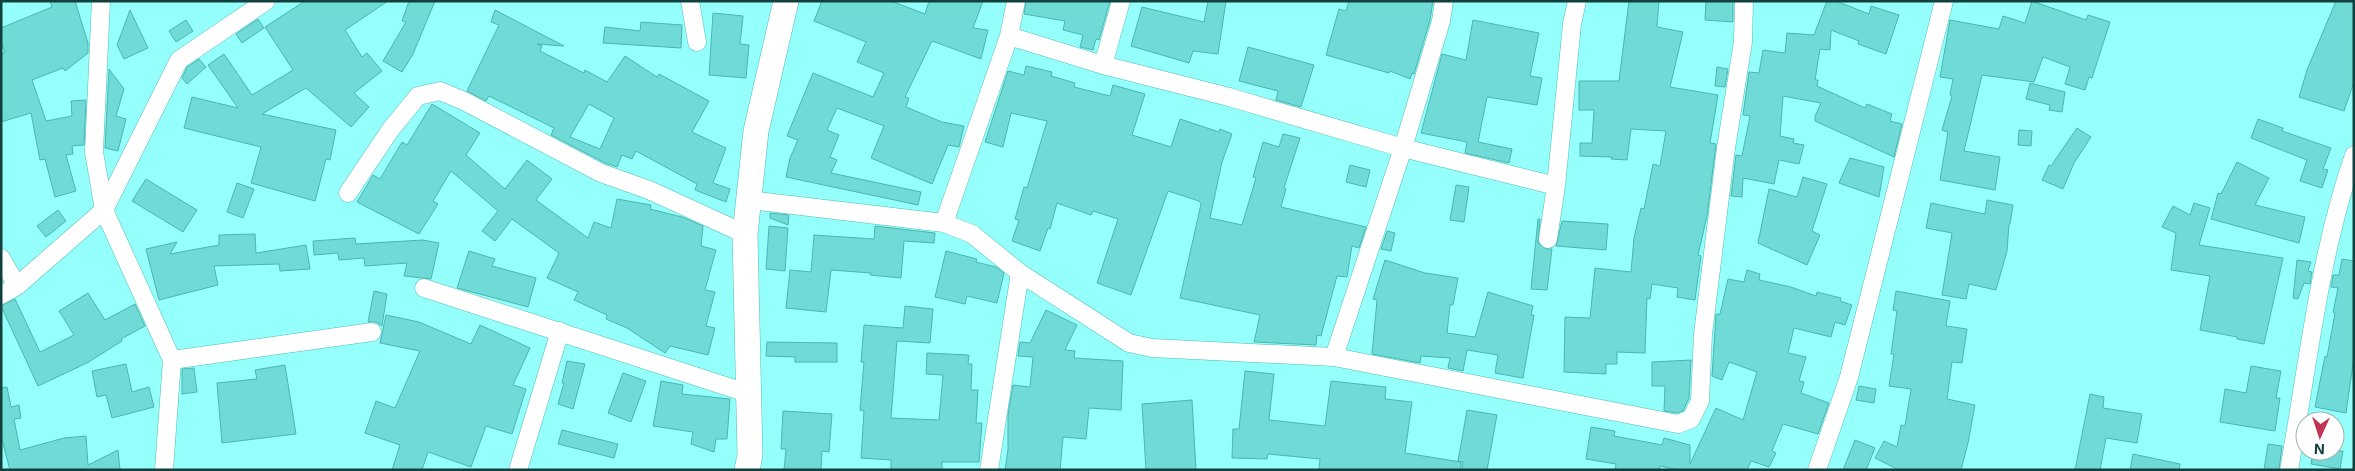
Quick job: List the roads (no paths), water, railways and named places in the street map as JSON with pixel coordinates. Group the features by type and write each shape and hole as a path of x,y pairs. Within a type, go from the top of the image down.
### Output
{"main road":[{"path":"747,470 750,455 747,393 748,307 745,234 756,131 786,1"}],"street":[{"path":"101,1 94,152 104,210 172,360 164,470"},
{"path":"1,295 17,286 104,210 179,60 266,1"},
{"path":"690,1 697,42"},
{"path":"944,223 1009,36 1016,1"},
{"path":"1103,65 1121,1"},
{"path":"1334,357 1403,148 1441,21 1444,1"},
{"path":"1548,239 1556,186 1572,24 1577,1"},
{"path":"749,200 944,223 972,234 1020,273 1130,343 1152,348 1334,357 1678,424 1691,419 1700,401 1703,334 1726,148 1743,42 1744,1"},
{"path":"1817,470 1849,378 1944,1"},
{"path":"1009,36 1103,65 1230,97 1403,148 1556,186"},
{"path":"348,194 418,96 440,91 510,124 561,154 601,174 649,190 745,234"},
{"path":"2290,470 2326,259 2338,200 2354,155"},
{"path":"1,258 17,286"},
{"path":"989,470 1020,273"},
{"path":"424,288 747,393"},
{"path":"518,470 560,331"},
{"path":"172,360 372,332"}]}
